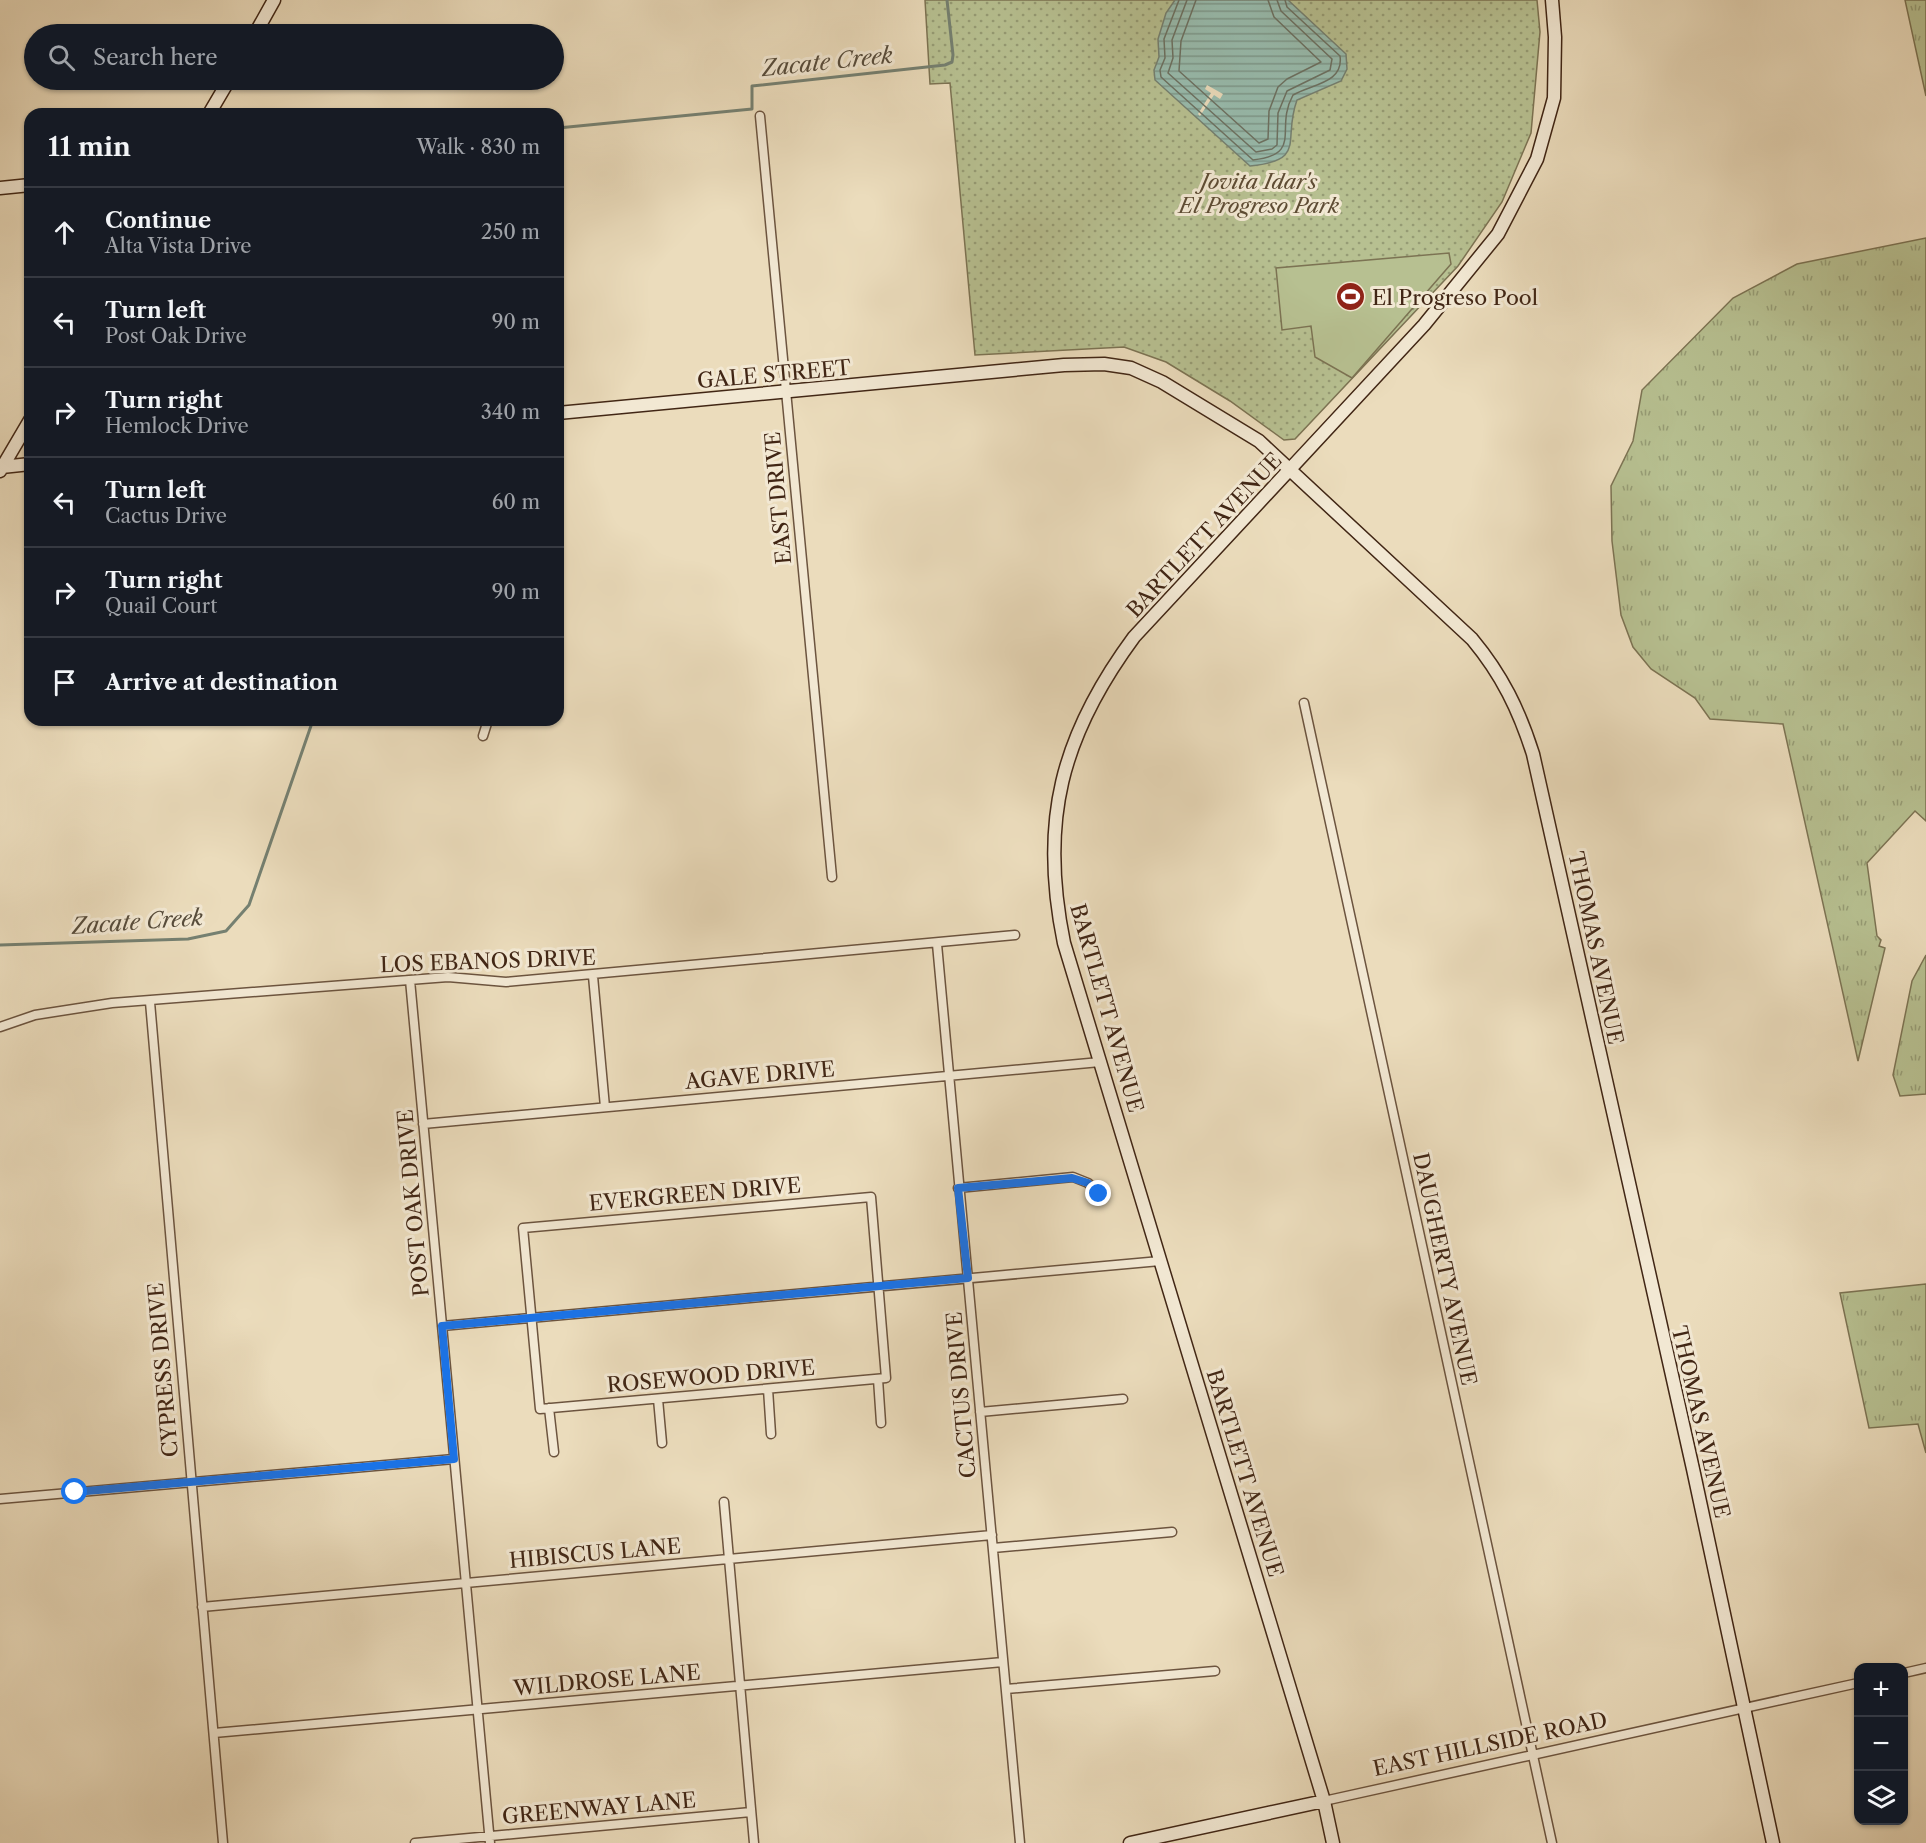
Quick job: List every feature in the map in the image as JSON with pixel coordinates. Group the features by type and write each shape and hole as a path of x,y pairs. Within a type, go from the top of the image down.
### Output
{"street":[{"path":"261,24 274,0"},
{"name":"BARTLETT AVENUE","path":"1333,1843 1323,1801 1064,943 1056,900 1054,828 1062,776 1081,723 1111,669 1134,637 1291,471 1424,325 1497,234 1537,159 1554,98 1555,37 1552,0"},
{"path":"213,108 223,90"},
{"name":"EAST DRIVE","path":"760,116 832,877"},
{"path":"0,188 24,186"},
{"name":"THOMAS AVENUE","path":"993,373 1104,363 1131,368 1162,382 1258,441 1472,639 1494,666 1510,692 1523,722 1538,777 1773,1843"},
{"name":"GALE STREET","path":"564,412 993,373"},
{"path":"1,469 24,430"},
{"path":"1,469 24,465"},
{"name":"DAUGHERTY AVENUE","path":"1305,703 1552,1843"},
{"path":"483,736 486,726"},
{"name":"LOS EBANOS DRIVE","path":"0,1028 35,1016 112,1003 150,1002 448,977 506,982 593,976 937,944 1016,934"},
{"name":"CACTUS DRIVE","path":"937,944 1020,1843"},
{"path":"593,976 605,1107"},
{"name":"POST OAK DRIVE","path":"410,980 490,1840"},
{"name":"CYPRESS DRIVE","path":"150,1002 190,1483 224,1843"},
{"name":"AGAVE DRIVE","path":"423,1124 1100,1062"},
{"path":"958,1188 1072,1178 1088,1183 1099,1194"},
{"name":"EVERGREEN DRIVE","path":"531,1318 523,1227 871,1197 879,1287"},
{"path":"442,1326 1161,1262"},
{"path":"879,1287 881,1423"},
{"path":"531,1318 544,1409 554,1452"},
{"name":"ROSEWOOD DRIVE","path":"544,1409 882,1378"},
{"path":"768,1389 771,1434"},
{"path":"658,1399 662,1443"},
{"path":"980,1412 1123,1399"},
{"path":"0,1499 454,1459"},
{"path":"724,1503 754,1843"},
{"path":"993,1548 1172,1532"},
{"name":"HIBISCUS LANE","path":"202,1607 992,1535"},
{"name":"WILDROSE LANE","path":"214,1733 1003,1662"},
{"path":"1908,1672 1926,1668"},
{"path":"1006,1689 1215,1671"},
{"name":"EAST HILLSIDE ROAD","path":"1130,1843 1854,1684"},
{"name":"GREENWAY LANE","path":"415,1843 490,1840 751,1812"}],"green space":[{"name":"Jovita Idar's El Progreso Park","path":"925,0 1537,0 1540,32 1531,133 1502,202 1458,266 1295,439 1284,440 1230,401 1166,362 1124,347 975,355 950,83 930,84"},
{"path":"1905,0 1926,0 1926,96"},
{"path":"1926,238 1926,821 1915,811 1867,863 1877,936 1881,940 1879,946 1885,948 1858,1061 1783,724 1710,719 1695,698 1651,669 1633,647 1621,615 1612,541 1611,486 1633,441 1642,390 1733,298 1797,264"},
{"name":"El Progreso Pool","path":"1449,253 1451,264 1352,378 1315,357 1311,326 1282,330 1276,268"},
{"path":"1926,955 1926,1094 1900,1096 1893,1075 1912,981"},
{"path":"1926,1284 1926,1453 1918,1424 1869,1428 1840,1293"}],"water":[{"path":"1175,0 1288,0 1346,54 1347,69 1341,81 1297,100 1293,114 1290,146 1280,159 1250,166 1155,80 1154,70 1159,57 1158,39 1166,13"}],"pier":[{"path":"1207,85 1223,94 1220,99 1214,95 1200,116 1198,114 1211,93 1205,89"}],"waterway":[{"name":"Zacate Creek","path":"564,127 752,109 752,86 945,65 952,62 953,55 947,0"},
{"name":"Zacate Creek","path":"0,945 188,939 226,931 249,905 311,726"}],"place":[{"name":"El Progreso Pool","path":"1351,297"}],"route":[{"path":"75,1492 454,1459 442,1326 968,1278 958,1188 1072,1178 1088,1183 1099,1194"}]}
